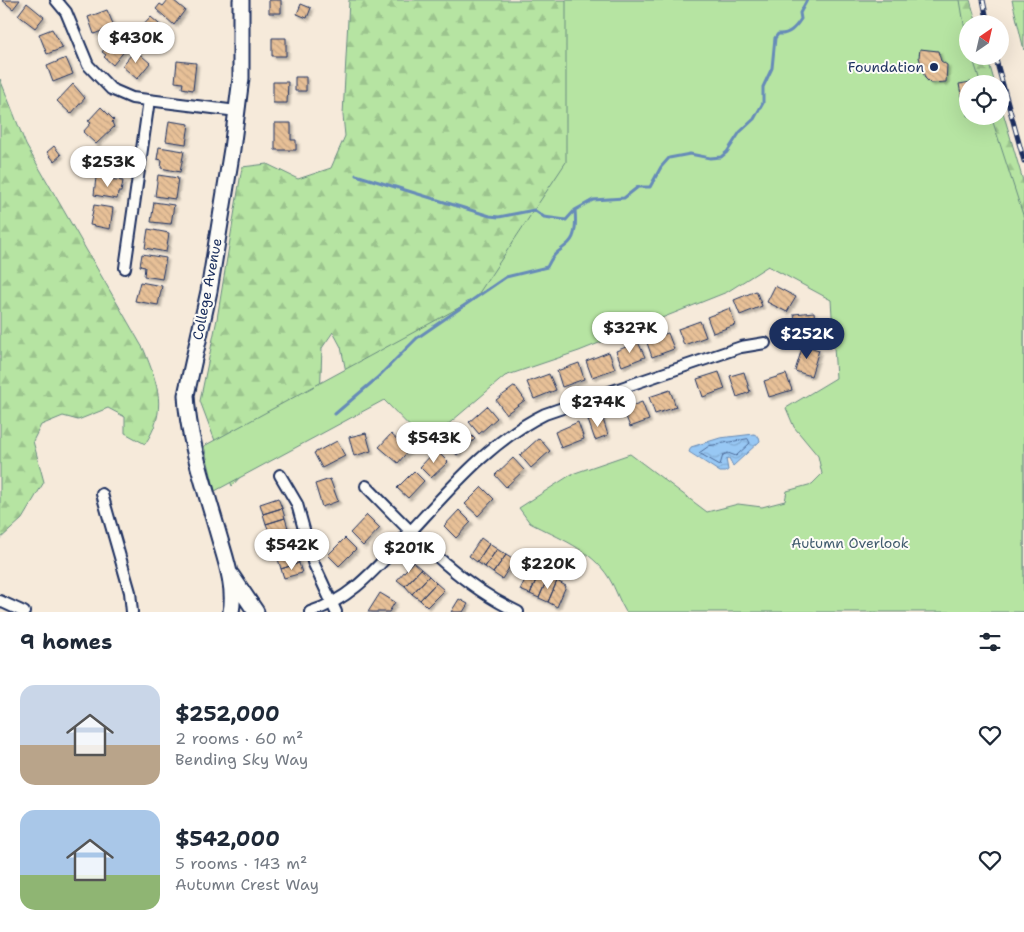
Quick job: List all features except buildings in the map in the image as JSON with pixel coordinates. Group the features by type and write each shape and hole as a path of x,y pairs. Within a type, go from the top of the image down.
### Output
{"street":[{"path":"56,0 66,12 83,55 94,74 120,95 238,111"},
{"name":"College Avenue","path":"231,612 233,604 230,574 198,457 187,411 186,395 209,291 238,111 242,54 240,0"},
{"path":"122,261 148,100"},
{"path":"310,612 334,608 367,578 494,446 522,425 545,414 741,346 765,343"},
{"path":"280,475 297,504 313,562 334,608"},
{"path":"366,486 447,566 485,593 518,612"},
{"path":"102,494 130,592 132,612"},
{"name":"College Avenue","path":"230,574 256,612"},
{"path":"0,601 24,612"},
{"name":"College Avenue","path":"240,612 246,610 256,612"}],"green space":[{"name":"Autumn Overlook","path":"349,0 970,0 974,15 959,15 959,65 990,65 992,75 959,75 959,125 1007,125 1024,184 1024,612 768,602 830,456 843,322 829,295 765,265 347,377 341,347 333,332 322,348 320,399 256,459 232,486 200,401 217,319 242,167 267,164 298,179 331,168 345,136 343,115"},
{"name":"Autumn Overlook","path":"566,0 960,0 962,15 959,15 959,65 975,65 978,75 959,75 959,125 994,125 1024,218 1024,612 626,612 614,586 602,568 593,559 573,545 530,523 519,508 572,474 630,454 707,512 738,504 762,507 785,501 787,491 812,484 822,474 818,456 794,427 786,408 836,378 831,300 768,266 727,292 579,351 505,376 426,443 384,400 215,491 204,446 475,299 566,162"},
{"path":"1012,0 1024,0 1024,50"},
{"path":"0,79 26,145 144,350 157,386 158,409 157,420 145,444 125,433 125,417 108,408 78,420 63,416 41,425 33,441 44,482 22,519 0,539"}],"water":[{"path":"754,434 759,437 760,441 733,466 729,458 726,459 728,470 725,472 720,472 689,452 691,447 720,438"}],"waterway":[{"path":"356,175 490,216 499,217 534,210 544,217 566,220 575,210 593,200 624,198 638,187 650,187 661,167 669,158 690,154 710,158 721,157 727,152 740,132 754,119 763,103 763,87 772,68 775,38 778,34 789,32 796,25 801,19 800,13 807,0"},
{"path":"335,414 377,378 417,338 506,277 547,267 552,258 567,245 574,234 575,210"}],"railway":[{"path":"983,0 986,15"},
{"path":"997,65 1024,161"}],"place":[{"name":"Foundation","path":"934,67"}]}
